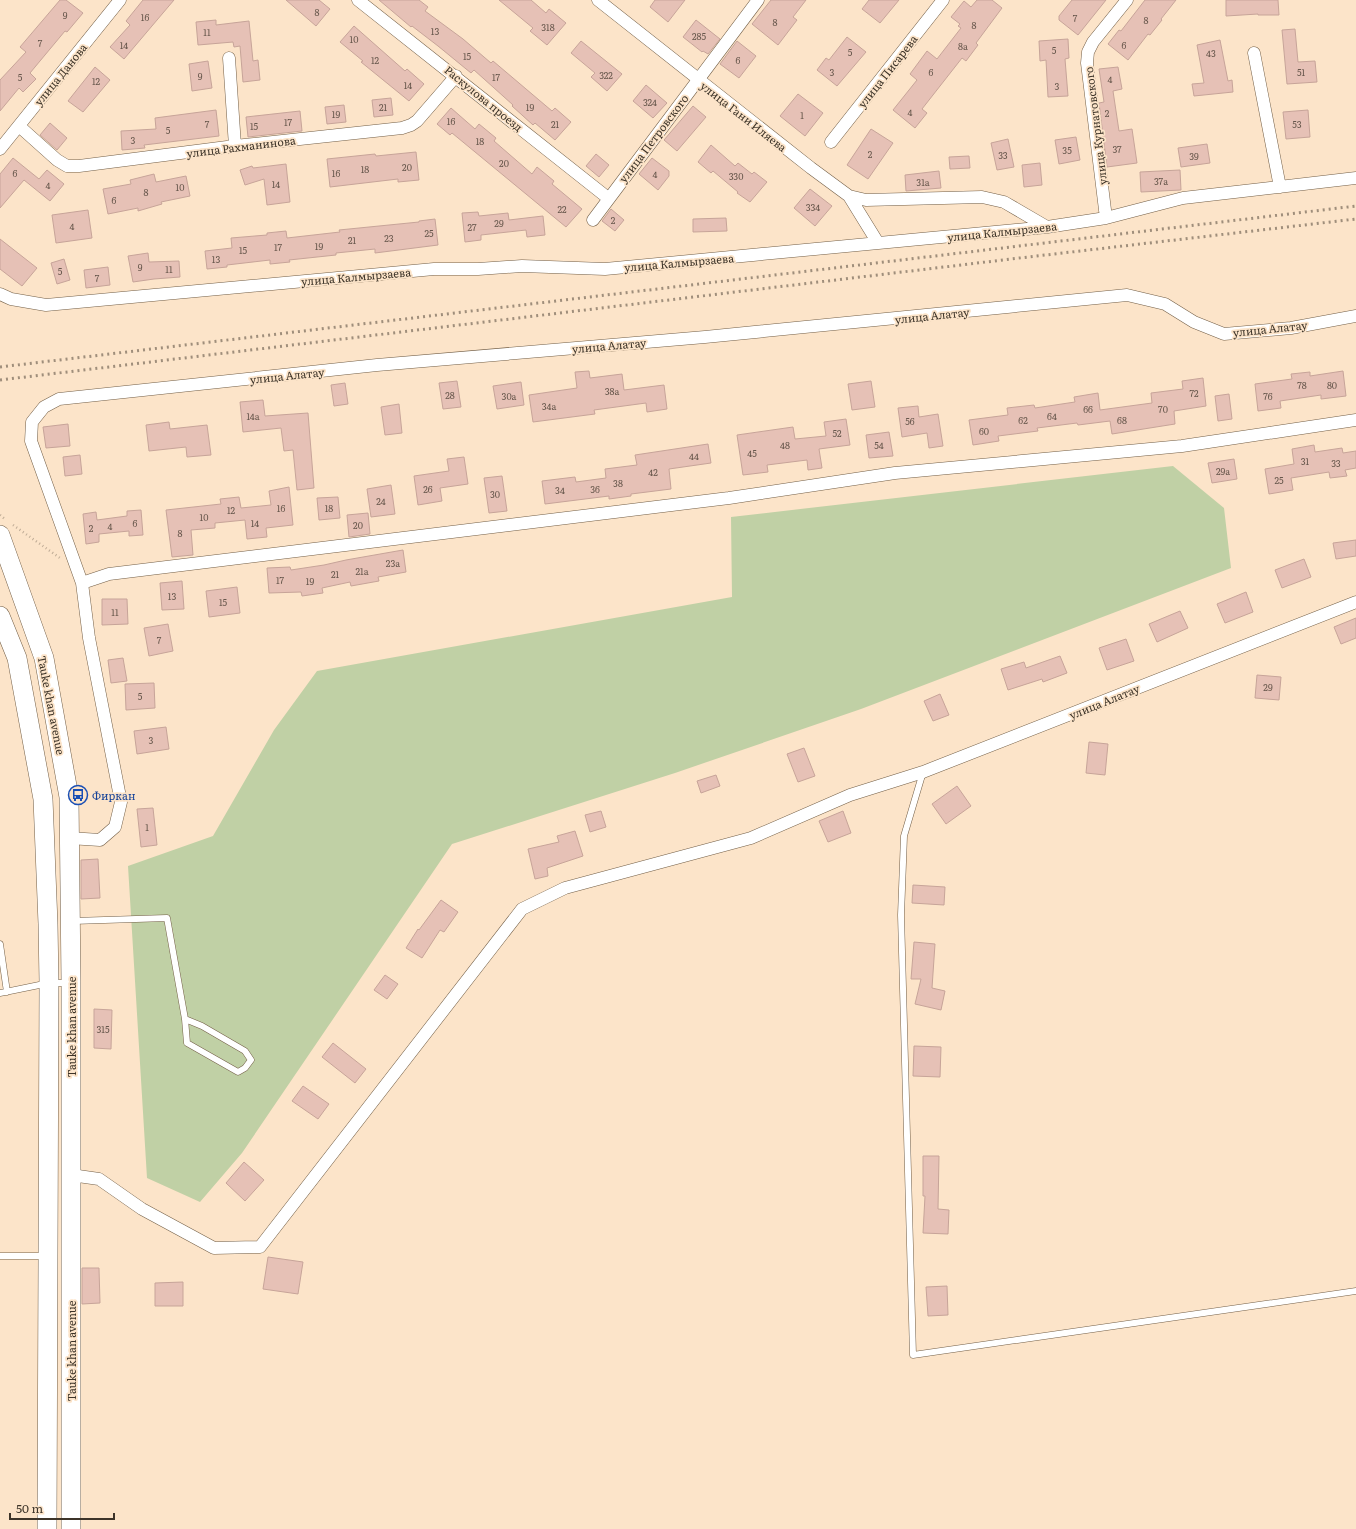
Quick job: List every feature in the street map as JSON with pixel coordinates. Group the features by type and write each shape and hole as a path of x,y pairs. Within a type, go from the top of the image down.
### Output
{"main road":[{"name":"Tauke khan avenue","path":"0,535 44,658 69,797 71,982 71,1529"},
{"name":"Tauke khan avenue","path":"0,616 17,658 43,799 49,983 47,1529"},
{"path":"48,1211 71,1211"}],"street":[{"name":"Раскулова проезд","path":"358,0 456,76 608,198"},
{"name":"улица Гани Иляева","path":"598,0 698,80 849,196 878,243"},
{"name":"улица Петровского","path":"593,220 758,0"},
{"name":"улица Писарева","path":"831,142 943,0"},
{"name":"улица Курнатовского","path":"1106,218 1087,63 1088,52 1093,42 1127,0"},
{"name":"улица Данова","path":"0,148 19,126 113,2"},
{"path":"1254,53 1280,187"},
{"path":"229,58 235,146"},
{"name":"улица Рахманинова","path":"19,126 57,160 67,166 79,166 235,146 402,128 417,121 456,76"},
{"name":"улица Калмырзаева","path":"0,294 12,299 46,305 434,269 478,269 522,266 605,269 1047,227 1106,218 1183,198 1356,178"},
{"path":"849,196 866,200 982,197 1004,202 1047,227"},
{"name":"улица Алатау","path":"70,838 100,840 115,827 120,802 89,638 82,583 31,440 32,422 44,407 59,399 377,365 713,337 1127,295 1165,304 1194,322 1224,334 1291,328 1356,316"},
{"path":"82,583 109,574 729,498 895,473 1182,446 1356,420"},
{"name":"улица Алатау","path":"71,1175 99,1179 142,1209 214,1248 260,1247 522,909 565,888 750,838 850,795 923,772 1356,602"}],"lane":[{"path":"923,772 904,836 901,915 913,1355 1356,1291"},
{"path":"70,922 167,918 188,1043 238,1072 246,1068 251,1060 245,1051 202,1026 185,1019"},
{"path":"0,944 3,992 49,983 71,982"},
{"path":"0,1256 47,1256"}],"path":[{"path":"0,515 66,562"}],"green space":[{"path":"1173,466 1224,508 1231,568 861,709 675,773 452,844 242,1153 200,1202 147,1178 128,866 213,836 274,730 317,671 732,597 731,517"}],"building":[{"path":"60,0 66,0 83,13 67,32 65,31 30,73 36,79 23,92 19,88 0,111 0,80 26,52 20,47"},
{"path":"143,0 174,0 124,59 110,47 130,25 126,21"},
{"path":"286,0 319,0 330,9 316,26"},
{"path":"379,0 419,0 428,7 425,11 463,39 491,63 493,61 552,111 555,108 571,122 555,140 535,123 533,125 474,70 471,73 412,26 411,27"},
{"path":"499,0 531,0 546,13 549,9 566,23 547,45 530,31 533,28"},
{"path":"655,0 685,0 668,22 650,7"},
{"path":"771,0 806,0 793,17 797,20 778,45 752,24"},
{"path":"869,0 899,0 880,23 862,9"},
{"path":"977,0 992,0 1002,8 976,43 978,45 966,61 962,58 922,109 927,113 915,128 893,110 917,80 910,74 927,51 937,59 961,28 958,26 960,24 951,17 964,1 971,7"},
{"path":"1072,0 1106,0 1078,35 1059,20 1059,16"},
{"path":"1145,0 1176,0 1150,35 1148,34 1128,60 1108,44 1119,30 1121,31"},
{"path":"1226,0 1278,0 1279,15 1258,14 1226,16"},
{"path":"216,20 216,25 249,21 253,61 258,60 260,80 243,82 240,46 234,47 233,42 198,45 196,22"},
{"path":"696,20 720,39 708,54 703,51 702,52 683,37"},
{"path":"354,26 405,71 407,69 424,84 409,101 361,62 363,61 340,42"},
{"path":"1295,29 1298,62 1315,61 1317,82 1287,84 1282,30"},
{"path":"847,37 866,52 837,86 817,70 826,58 829,60"},
{"path":"1068,39 1069,58 1065,59 1068,96 1048,97 1046,60 1040,61 1039,41"},
{"path":"1220,40 1228,81 1232,80 1233,92 1194,96 1192,84 1204,83 1197,45"},
{"path":"581,41 622,74 607,91 591,77 595,73 571,53"},
{"path":"737,41 756,56 739,78 720,64"},
{"path":"208,61 212,88 192,91 189,64"},
{"path":"95,67 110,80 83,112 68,101"},
{"path":"1118,67 1122,89 1113,91 1119,131 1132,129 1137,163 1107,167 1099,103 1104,102 1099,69"},
{"path":"646,85 667,103 653,118 633,101"},
{"path":"798,94 823,113 805,136 780,116"},
{"path":"391,98 393,115 374,117 372,100"},
{"path":"344,105 346,122 327,124 325,107"},
{"path":"693,106 706,117 677,151 664,140"},
{"path":"451,108 475,129 479,124 496,138 494,141 532,174 537,167 554,181 552,184 582,209 566,227 452,133 450,135 437,124"},
{"path":"216,110 219,136 144,145 145,148 122,150 121,131 156,129 155,118"},
{"path":"1308,110 1310,137 1286,139 1283,112"},
{"path":"300,111 302,131 248,137 246,117"},
{"path":"50,123 67,138 57,150 40,135"},
{"path":"871,129 893,143 868,179 847,165"},
{"path":"1076,137 1080,160 1059,164 1055,140"},
{"path":"1008,139 1014,167 997,170 991,143"},
{"path":"1207,144 1210,163 1181,167 1178,148"},
{"path":"711,145 735,166 738,163 752,174 754,172 767,182 750,202 737,193 738,192 713,171 711,173 698,162"},
{"path":"416,152 419,180 398,182 398,179 330,187 327,159 375,154 376,156"},
{"path":"596,154 609,165 599,177 586,166"},
{"path":"969,156 970,168 950,169 949,157"},
{"path":"13,158 39,179 47,170 64,184 50,201 24,180 0,208 0,174"},
{"path":"652,158 669,171 669,176 658,190 639,174"},
{"path":"1040,163 1042,185 1024,187 1022,165"},
{"path":"286,164 290,202 267,205 264,179 245,185 240,170 252,166 253,168"},
{"path":"1180,170 1181,190 1141,192 1140,172"},
{"path":"939,171 941,188 906,191 905,175"},
{"path":"154,174 156,182 186,176 190,196 161,202 162,204 138,211 138,208 108,214 103,189 131,184 130,180"},
{"path":"810,189 832,206 815,226 794,208"},
{"path":"611,209 624,220 615,231 602,221"},
{"path":"88,210 92,238 56,243 52,215"},
{"path":"478,212 479,216 508,213 509,220 543,216 545,235 527,237 526,230 481,235 481,240 465,242 462,213"},
{"path":"726,218 727,231 693,232 693,219"},
{"path":"435,219 438,245 375,253 375,249 336,253 336,255 289,260 290,262 270,264 270,260 207,269 205,251 232,248 231,238 267,235 267,233 286,231 287,238 340,232 339,230"},
{"path":"0,239 37,268 22,286 0,269"},
{"path":"148,253 149,262 179,261 180,277 133,282 128,256"},
{"path":"64,259 70,280 57,284 51,263"},
{"path":"108,267 110,285 86,288 84,270"},
{"path":"589,371 590,378 622,374 624,390 664,385 667,409 647,412 646,403 594,410 595,414 533,422 529,395 577,388 575,372"},
{"path":"1343,371 1346,396 1321,399 1321,395 1280,401 1281,408 1258,411 1255,384 1292,379 1291,374 1310,372 1310,376"},
{"path":"1203,378 1206,406 1174,411 1175,424 1112,434 1110,421 1078,425 1077,423 1037,428 1038,431 998,436 999,441 973,445 969,420 1008,415 1007,408 1034,405 1035,408 1075,402 1074,397 1098,393 1100,410 1152,403 1151,393 1183,389 1182,381"},
{"path":"457,381 461,407 443,409 439,383"},
{"path":"871,381 875,407 852,410 848,384"},
{"path":"521,382 524,405 497,409 493,386"},
{"path":"345,383 348,404 334,406 331,385"},
{"path":"1229,394 1232,419 1218,421 1215,396"},
{"path":"263,400 265,416 308,413 314,488 297,490 293,450 284,451 281,428 243,432 240,402"},
{"path":"399,404 402,433 385,435 381,407"},
{"path":"918,406 919,417 938,414 943,446 929,448 927,433 902,437 898,408"},
{"path":"846,419 850,445 819,449 822,468 808,470 807,460 767,465 768,472 743,475 737,435 793,427 795,439 826,436 824,422"},
{"path":"169,422 170,429 207,425 211,455 187,457 186,447 149,451 146,425"},
{"path":"68,424 70,446 46,448 43,427"},
{"path":"889,432 893,456 869,458 866,435"},
{"path":"708,444 711,463 669,469 671,489 631,494 631,496 609,499 609,496 545,504 542,481 575,477 576,482 606,478 605,469 637,465 635,455"},
{"path":"1314,445 1315,452 1342,448 1343,453 1356,451 1356,468 1345,470 1347,476 1330,478 1329,472 1291,478 1293,490 1269,494 1265,469 1294,464 1292,449"},
{"path":"80,455 82,474 65,476 63,457"},
{"path":"464,457 468,484 440,488 442,501 418,505 414,476 449,471 447,459"},
{"path":"1234,459 1237,479 1212,483 1208,463"},
{"path":"502,476 507,511 489,513 484,478"},
{"path":"391,485 395,514 371,517 367,489"},
{"path":"289,487 293,525 266,528 267,537 247,539 245,520 215,523 215,528 191,530 193,555 172,557 166,510 221,504 220,499 239,497 241,508 271,505 269,491"},
{"path":"338,497 340,518 319,520 317,498"},
{"path":"141,510 143,535 129,536 129,531 99,534 99,542 86,544 83,514 96,512 97,520 127,516 127,511"},
{"path":"368,513 370,534 349,537 347,515"},
{"path":"1356,540 1356,556 1336,559 1333,543"},
{"path":"403,550 406,572 378,577 379,581 351,586 350,582 322,588 323,593 302,596 301,592 269,593 267,568 290,567 291,570"},
{"path":"1304,559 1311,577 1282,588 1275,570"},
{"path":"182,581 184,609 162,610 160,583"},
{"path":"237,587 240,613 209,617 206,591"},
{"path":"1246,592 1253,612 1225,623 1217,604"},
{"path":"102,599 127,599 128,624 102,625"},
{"path":"1180,611 1188,628 1157,642 1149,624"},
{"path":"1356,618 1356,638 1341,644 1334,627"},
{"path":"168,624 173,651 149,656 144,628"},
{"path":"1126,639 1134,661 1107,670 1099,648"},
{"path":"1060,656 1067,673 1043,682 1042,679 1008,690 1001,669 1024,662 1026,668"},
{"path":"123,658 127,681 111,683 108,660"},
{"path":"1257,675 1281,677 1279,700 1255,698"},
{"path":"154,683 155,708 126,710 125,684"},
{"path":"940,694 949,715 933,721 924,701"},
{"path":"166,727 169,749 137,754 134,731"},
{"path":"1089,742 1108,744 1105,775 1086,773"},
{"path":"804,748 815,776 798,782 787,754"},
{"path":"716,775 720,786 701,793 697,781"},
{"path":"957,786 971,806 946,824 932,804"},
{"path":"153,808 157,845 141,847 137,809"},
{"path":"601,811 606,827 590,832 585,815"},
{"path":"843,811 851,833 828,842 819,821"},
{"path":"575,831 583,856 547,868 548,876 535,879 528,849 559,842 557,836"},
{"path":"98,859 100,898 81,899 81,860"},
{"path":"913,885 945,887 944,905 912,903"},
{"path":"441,900 458,912 444,932 440,930 422,958 406,948 418,929 419,930"},
{"path":"914,942 935,944 932,988 945,991 941,1010 915,1004 921,979 911,979"},
{"path":"385,975 398,984 387,999 374,990"},
{"path":"94,1009 112,1010 111,1049 94,1048"},
{"path":"333,1043 366,1069 355,1083 322,1057"},
{"path":"914,1046 941,1047 940,1077 913,1076"},
{"path":"303,1086 329,1104 318,1119 292,1101"},
{"path":"923,1156 939,1156 938,1209 949,1210 948,1234 923,1233 925,1196 923,1196"},
{"path":"244,1162 264,1180 245,1201 226,1183"},
{"path":"268,1257 303,1262 298,1294 263,1289"},
{"path":"82,1268 99,1268 100,1303 82,1304"},
{"path":"183,1282 183,1306 155,1306 155,1283"},
{"path":"947,1286 948,1315 928,1316 926,1287"}],"railway":[{"path":"0,367 1356,206"},
{"path":"0,380 1356,219"}],"place":[{"name":"Фиркан","path":"78,795"}]}
